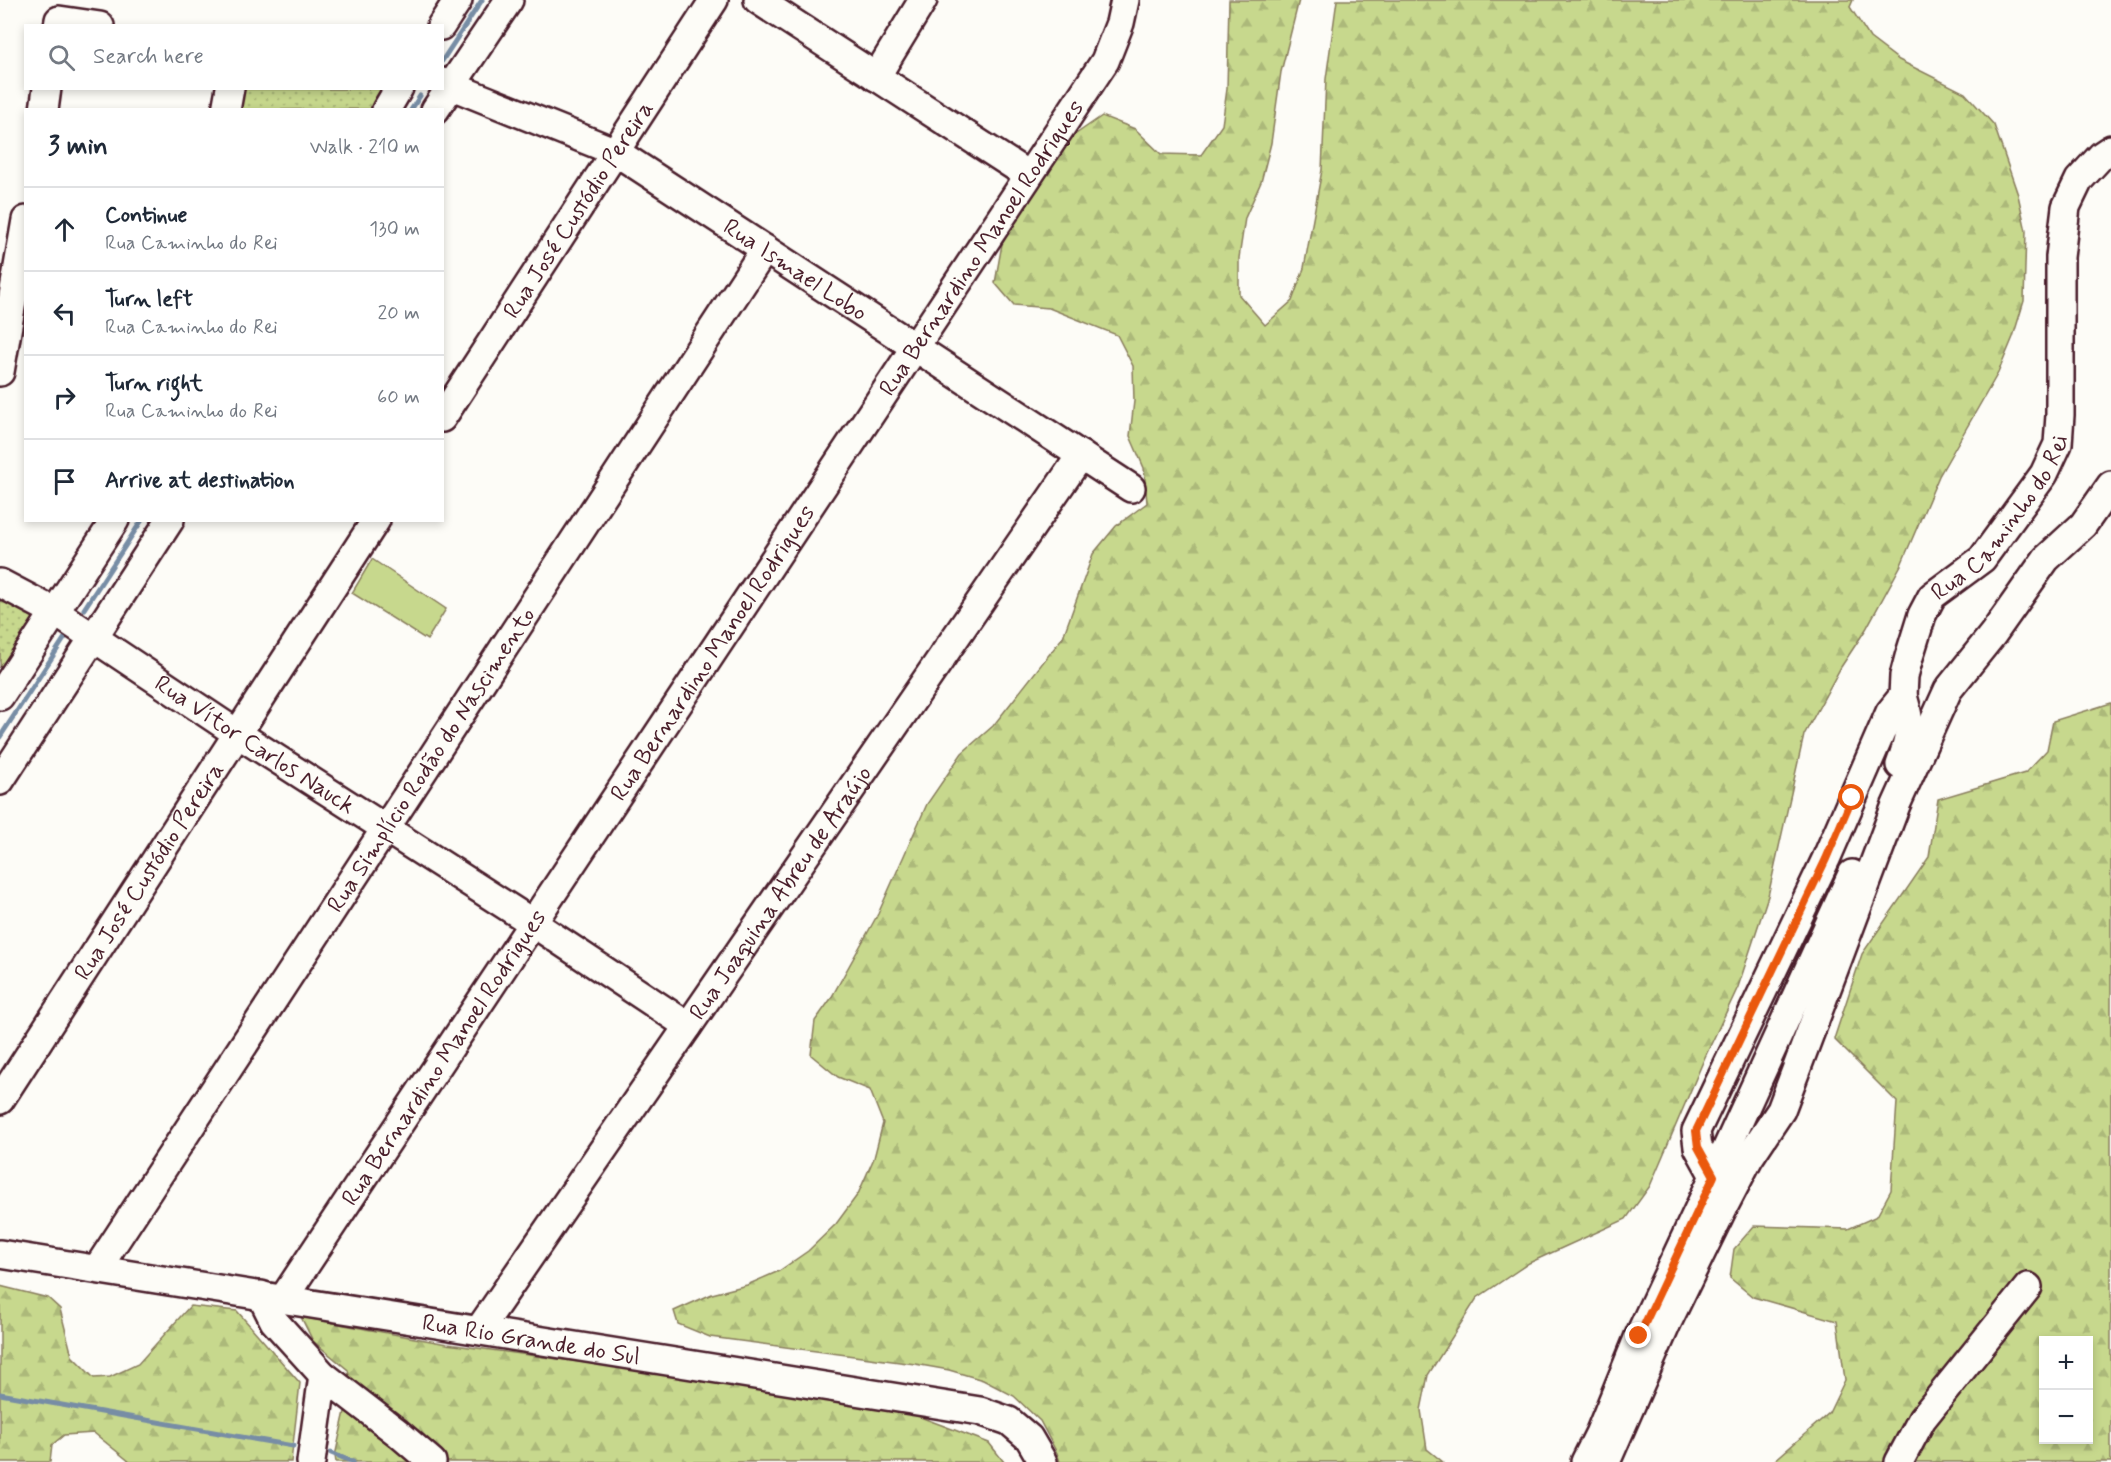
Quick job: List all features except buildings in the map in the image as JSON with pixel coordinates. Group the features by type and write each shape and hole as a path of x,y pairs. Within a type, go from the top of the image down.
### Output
{"street":[{"path":"442,24 458,0"},
{"path":"447,83 510,0"},
{"name":"Rua José Custódio Pereira","path":"444,415 714,0"},
{"path":"758,0 1028,176"},
{"path":"876,77 924,0"},
{"name":"Rua Bernardino Manoel Rodrigues","path":"272,1297 533,923 1105,60 1120,23 1125,0"},
{"path":"58,22 79,24"},
{"name":"Rua Ismael Lobo","path":"447,83 616,152 1131,488"},
{"path":"44,108 47,90"},
{"path":"226,108 230,90"},
{"path":"387,108 398,90"},
{"path":"436,108 444,90"},
{"name":"Rua Caminho do Rei","path":"1585,1462 1599,1434 1639,1336 1714,1176 1698,1147 1696,1131 1826,859 1890,711 1903,696 1904,676 1923,615 1932,596 1982,559 2044,474 2058,444 2060,257 2066,207 2079,180 2102,155 2111,149"},
{"path":"0,372 24,232"},
{"name":"Rua Simplício Rodão do Nascimento","path":"97,1269 765,249"},
{"name":"Rua Joaquina Abreu de Araújo","path":"479,1330 1081,455"},
{"path":"1606,1462 1667,1323 1724,1206 1749,1158 1781,1110 1896,805 1948,690 1993,634 2046,559 2083,525 2111,485"},
{"path":"0,696 114,522"},
{"path":"0,781 169,522"},
{"name":"Rua José Custódio Pereira","path":"0,1100 375,522"},
{"name":"Rua Vítor Carlos Nauck","path":"0,583 55,612 238,734 533,923 688,1026"},
{"name":"Rua Rio Grande do Sul","path":"0,1254 980,1411 1010,1421 1029,1438 1043,1462"},
{"path":"1899,1462 1922,1419 2028,1287"},
{"path":"272,1297 274,1321 323,1375 398,1432 432,1462"},
{"path":"311,1462 323,1375"}],"green space":[{"path":"1229,0 1299,0 1281,72 1271,143 1261,182 1245,218 1239,258 1239,295 1265,325 1292,301 1304,268 1322,170 1326,79 1337,0 1853,0 1850,7 1870,38 1899,60 1965,93 1994,125 2018,195 2026,231 2024,301 2013,337 1998,373 1939,476 1901,565 1804,735 1768,896 1738,987 1705,1057 1650,1186 1626,1219 1529,1263 1477,1298 1428,1375 1421,1410 1427,1449 1443,1462 1060,1462 1040,1421 1014,1396 983,1380 949,1370 915,1364 710,1337 678,1324 674,1311 712,1294 747,1285 779,1271 808,1251 836,1224 858,1194 874,1158 883,1123 870,1090 838,1077 811,1055 815,1021 830,1000 878,914 927,804 962,753 993,726 1063,637 1093,554 1116,526 1147,503 1144,468 1130,436 1134,401 1133,366 1117,335 1049,308 1014,305 995,283 1002,244 1029,196 1073,136 1102,116 1135,129 1161,154 1201,155 1222,125 1227,89"},
{"path":"232,90 395,90 383,108 228,108"},
{"path":"372,559 446,609 427,640 352,593"},
{"path":"0,595 36,615 36,621 0,675"},
{"path":"2111,703 2111,1462 1773,1462 1829,1413 1845,1380 1837,1321 1753,1297 1730,1278 1734,1249 1754,1226 1848,1229 1877,1216 1891,1190 1897,1102 1834,1039 1862,954 1929,857 1938,799 2025,773 2047,750 2053,721"},
{"path":"0,1286 48,1298 60,1309 72,1356 94,1378 110,1377 138,1364 190,1306 237,1311 300,1383 291,1462 130,1462 94,1433 64,1435 52,1445 50,1462 0,1462"},
{"path":"301,1317 447,1344 763,1387 915,1415 989,1443 1004,1462 336,1462 335,1456 351,1385 348,1370 313,1341"}],"waterway":[{"path":"444,58 482,0"},
{"path":"412,108 420,96"},
{"path":"84,609 141,522"},
{"path":"0,737 66,636"},
{"path":"0,1394 293,1446"},
{"path":"331,1453 353,1462"}],"route":[{"path":"1639,1336 1714,1176 1698,1147 1696,1131 1826,859 1852,798"}]}
